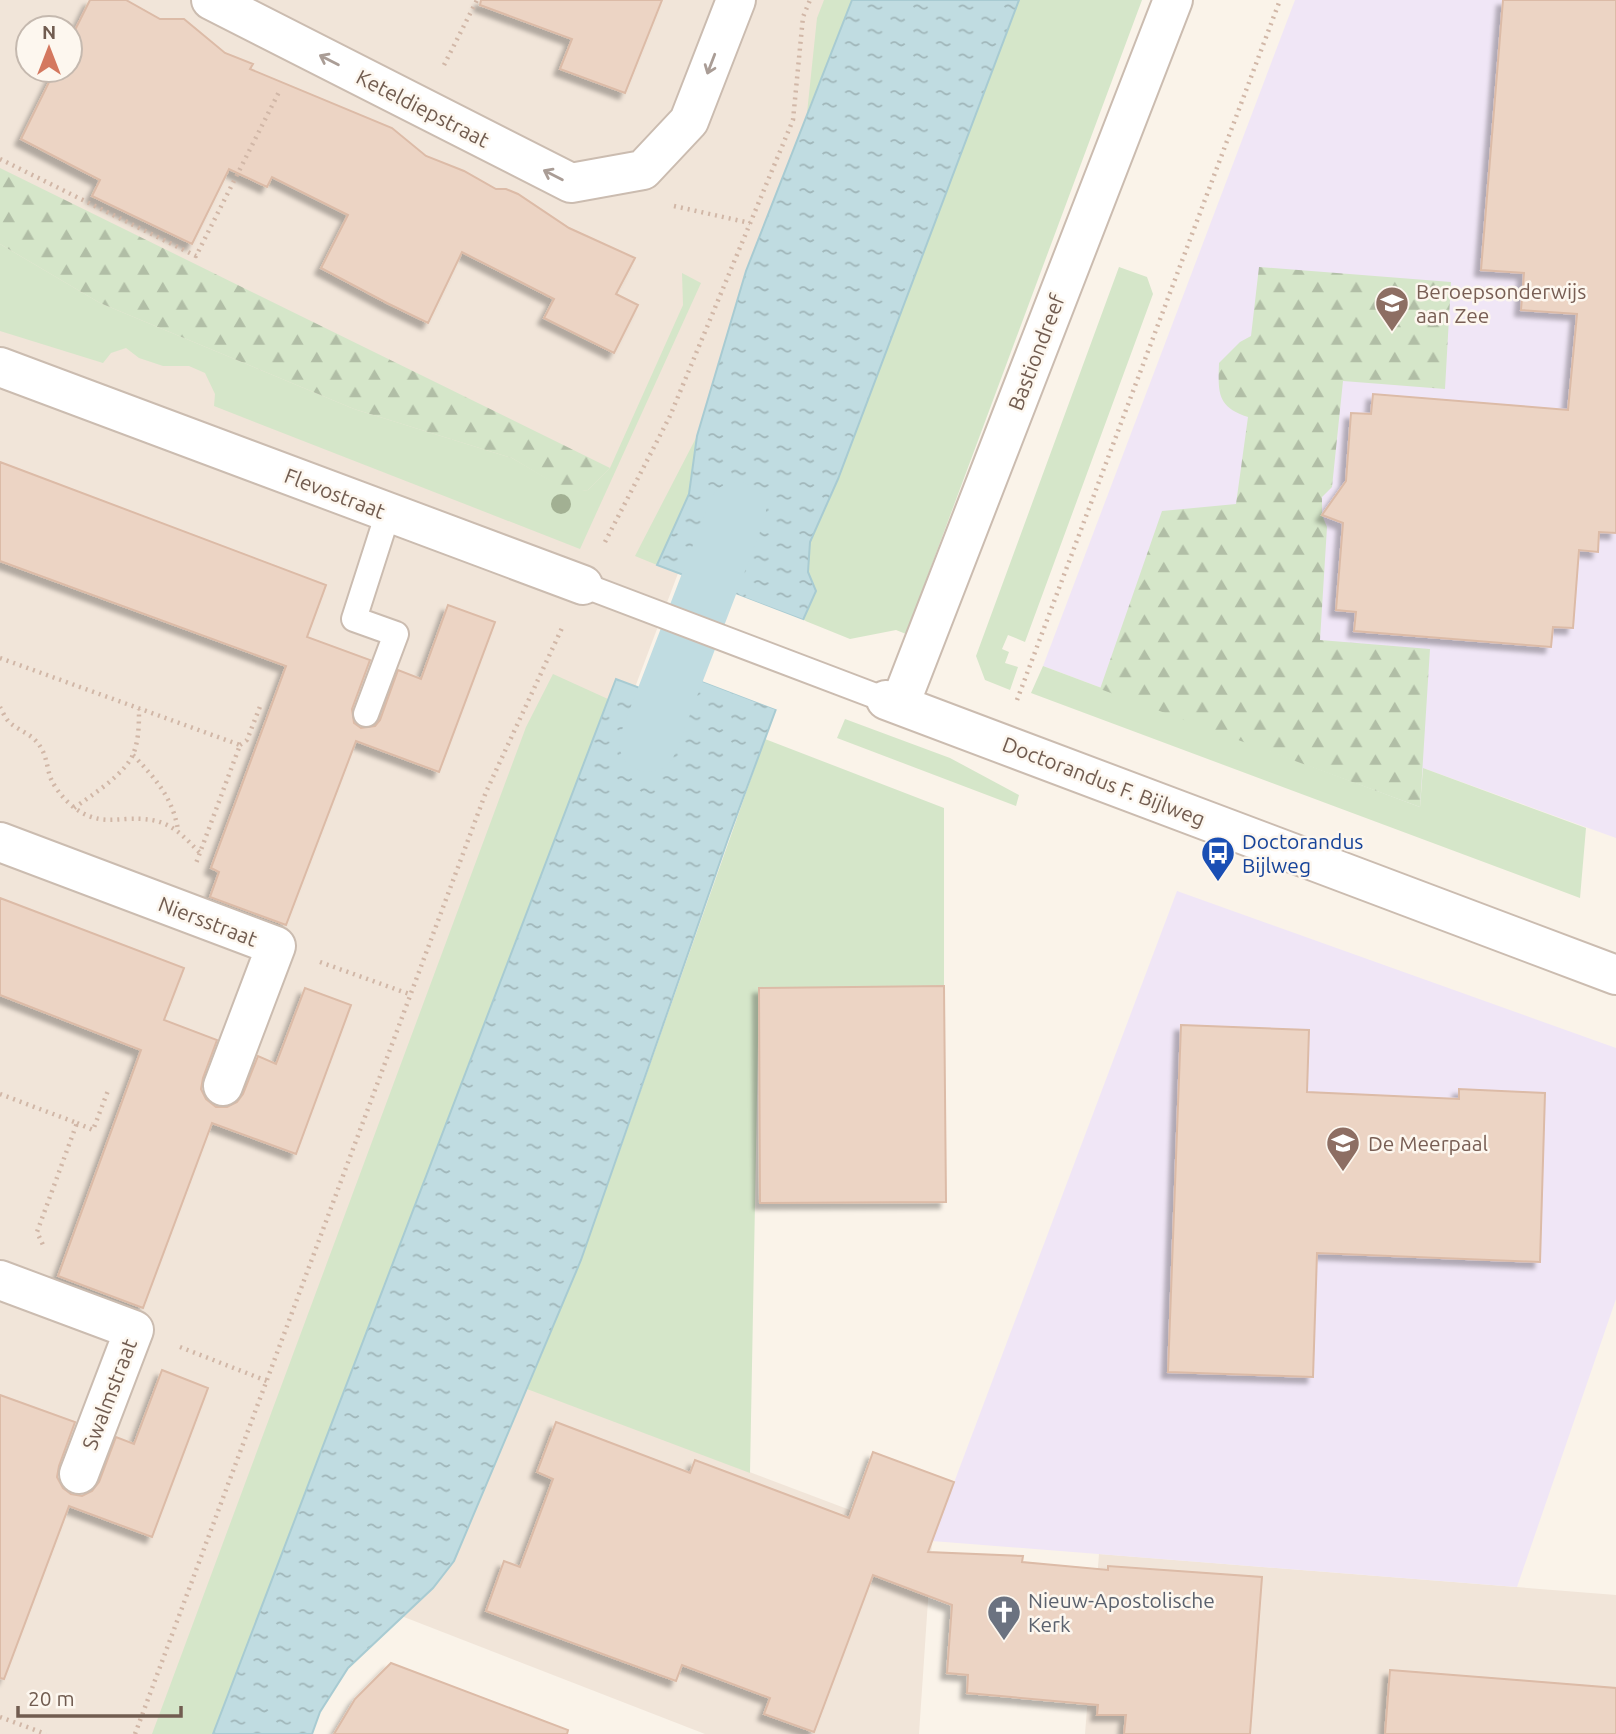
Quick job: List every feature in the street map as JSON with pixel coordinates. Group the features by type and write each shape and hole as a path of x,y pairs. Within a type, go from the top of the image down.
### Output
{"street":[{"name":"Keteldiepstraat","path":"211,0 571,183 643,170 689,121 736,0"},
{"name":"Bastiondreef","path":"893,702 1173,0"},
{"name":"Flevostraat","path":"0,367 583,585"},
{"name":"Doctorandus F. Bijlweg","path":"893,702 1616,975"},
{"name":"Niersstraat","path":"0,842 276,946 223,1086"},
{"name":"Swalmstraat","path":"0,1280 134,1330 79,1474"}],"lane":[{"path":"366,714 396,634 354,619 388,513"},
{"name":"Flevostraat","path":"583,585 670,618"},
{"name":"Doctorandus F. Bijlweg","path":"670,618 893,702"}],"path":[{"path":"422,108 477,0"},
{"path":"135,1734 486,792 531,691 670,416 793,120 803,17 810,0"},
{"path":"1001,743 1280,0"},
{"path":"0,159 196,256 302,46"},
{"path":"0,658 240,745"},
{"path":"179,910 240,745 247,740 261,704"},
{"path":"0,707 8,721 27,733 41,748 52,781 61,795 75,808 88,816 105,821 158,821 178,830 200,853"},
{"path":"75,808 114,778 133,755 138,733 139,709"},
{"path":"133,755 161,784 176,811 178,830"},
{"path":"276,946 412,995"},
{"path":"0,1094 93,1130 108,1088"},
{"path":"36,1293 50,1259 37,1231 77,1123"},
{"path":"134,1330 267,1381"},
{"path":"0,1717 46,1734"}],"shaded area":[{"path":"0,0 898,0 390,1336 932,1541 919,1734 705,1734 296,1575 237,1734 0,1734"},
{"name":"Beroepsonderwijs aan Zee","path":"1295,0 1616,0 1616,838 1423,768 1420,807 1043,666"},
{"name":"De Meerpaal","path":"1177,891 1616,1048 1616,1299 1517,1587 932,1541"},
{"path":"1099,1554 1616,1595 1616,1734 1085,1734"}],"green space":[{"path":"824,0 852,0 807,113 817,18"},
{"path":"1019,0 1142,0 906,634 896,630 850,639 803,620 816,591 808,572 810,542 838,479"},
{"path":"0,168 610,468 588,490 570,493 512,458 354,409 100,303 0,244"},
{"path":"0,244 100,303 354,409 512,458 570,492 588,490 610,468 683,305 682,273 701,283 580,549 214,406 215,394 205,373 189,366 163,366 139,358 126,348 111,353 103,363 0,331"},
{"path":"1119,267 1147,277 1153,294 1025,642 1008,635 1002,649 1009,652 1005,663 1018,667 1010,690 985,680 976,656"},
{"path":"1259,267 1451,282 1445,389 1343,381 1332,487 1322,497 1322,515 1327,527 1320,640 1430,649 1420,807 1100,689 1162,511 1236,504 1248,417 1230,409 1222,398 1219,363 1240,342 1251,336"},
{"path":"697,436 690,494 657,565 635,556"},
{"path":"1043,666 1420,807 1423,768 1586,828 1580,898 1031,693"},
{"path":"553,674 608,699 598,727 213,1734 152,1734 526,727"},
{"path":"845,719 950,758 1019,795 1016,806 837,738"},
{"path":"765,739 944,808 944,986 759,988 750,1473 527,1389 581,1260"}],"water":[{"path":"852,0 1019,0 838,479 810,542 808,572 816,591 803,620 657,565 689,494 697,436 746,271"},
{"path":"663,666 776,709 581,1260 454,1561 433,1588 348,1668 320,1712 312,1734 213,1734 616,679 653,693"}],"pier":[{"path":"686,575 806,621 801,623 685,578"},
{"path":"664,663 777,706 778,710 660,665"}],"building":[{"path":"90,0 126,0 160,19 184,19 225,53 253,64 250,69 392,128 426,156 464,171 496,189 506,189 518,194 569,228 635,258 616,294 638,305 614,353 544,318 554,299 462,252 428,323 387,303 321,268 348,215 272,177 267,187 229,169 192,244 92,196 100,180 21,139 48,84 84,84 83,14"},
{"path":"481,0 662,0 625,93 560,69 572,39 480,5"},
{"path":"1503,0 1616,0 1616,533 1599,532 1598,552 1579,550 1573,628 1553,627 1551,647 1354,631 1356,612 1336,610 1343,523 1322,515 1346,481 1351,413 1371,414 1373,394 1568,410 1577,314 1521,310 1524,273 1481,270"},
{"path":"0,462 326,585 307,637 370,660 352,709 354,723 361,728 375,726 380,720 398,670 421,679 448,605 495,622 439,772 356,741 286,925 210,897 219,872 211,868 286,666 0,561"},
{"path":"0,898 184,968 164,1020 217,1040 201,1089 206,1099 216,1107 227,1107 237,1102 243,1094 258,1056 276,1064 305,988 351,1005 296,1154 212,1123 143,1308 58,1276 141,1050 0,995"},
{"path":"944,986 946,1202 760,1203 759,988"},
{"path":"1181,1025 1309,1030 1307,1092 1459,1099 1459,1089 1545,1093 1540,1262 1317,1253 1313,1377 1168,1372"},
{"path":"162,1370 208,1388 152,1537 69,1506 4,1679 0,1678 0,1395 75,1422 57,1477 63,1488 71,1494 82,1496 92,1491 99,1482 116,1437 134,1444"},
{"path":"556,1422 690,1473 695,1460 849,1518 873,1452 954,1482 928,1552 1023,1556 1022,1562 1108,1570 1108,1566 1262,1577 1250,1734 1124,1734 1126,1715 1097,1715 1098,1705 967,1693 968,1675 947,1673 952,1605 873,1575 814,1732 764,1714 770,1698 682,1665 676,1681 486,1611 504,1561 520,1567 553,1479 537,1472"},
{"path":"391,1663 568,1730 567,1734 334,1734 355,1699"},
{"path":"1390,1670 1616,1688 1616,1734 1385,1734"}],"waterway":[{"path":"648,743 737,511"}],"place":[{"name":"Beroepsonderwijs aan Zee","path":"1392,333"},
{"name":"Doctorandus Bijlweg","path":"1218,883"},
{"name":"De Meerpaal","path":"1343,1173"},
{"name":"Nieuw-Apostolische Kerk","path":"1004,1642"}]}
